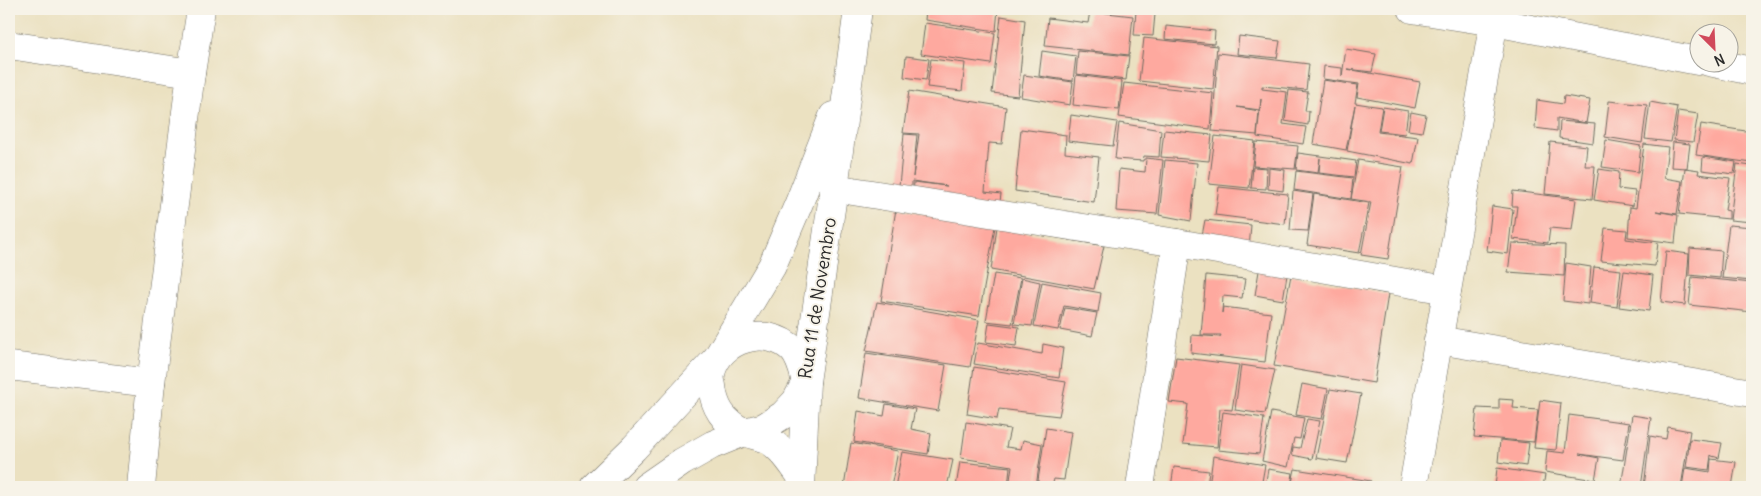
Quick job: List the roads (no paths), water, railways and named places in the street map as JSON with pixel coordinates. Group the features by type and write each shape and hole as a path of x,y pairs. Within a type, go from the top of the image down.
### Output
{"street":[{"path":"141,487 151,383 191,72 201,9"},
{"name":"Rua 11 de Novembro","path":"646,487 712,444 764,427 783,415 796,401 806,382 858,9"},
{"path":"1412,9 1495,15 1688,58"},
{"path":"1413,487 1495,15"},
{"path":"9,46 191,72"},
{"path":"1738,68 1752,71"},
{"name":"Rua 11 de Novembro","path":"594,487 634,448 717,358 772,266 848,80"},
{"path":"834,188 1177,243 1446,290"},
{"path":"1140,487 1177,243"},
{"path":"761,336 774,338 794,352 802,366 806,382 801,482 784,454 776,446 766,439 744,432 732,425 722,416 713,398 711,375 717,358 733,343 761,336"},
{"path":"1438,340 1752,393"},
{"path":"9,366 151,383"}]}
